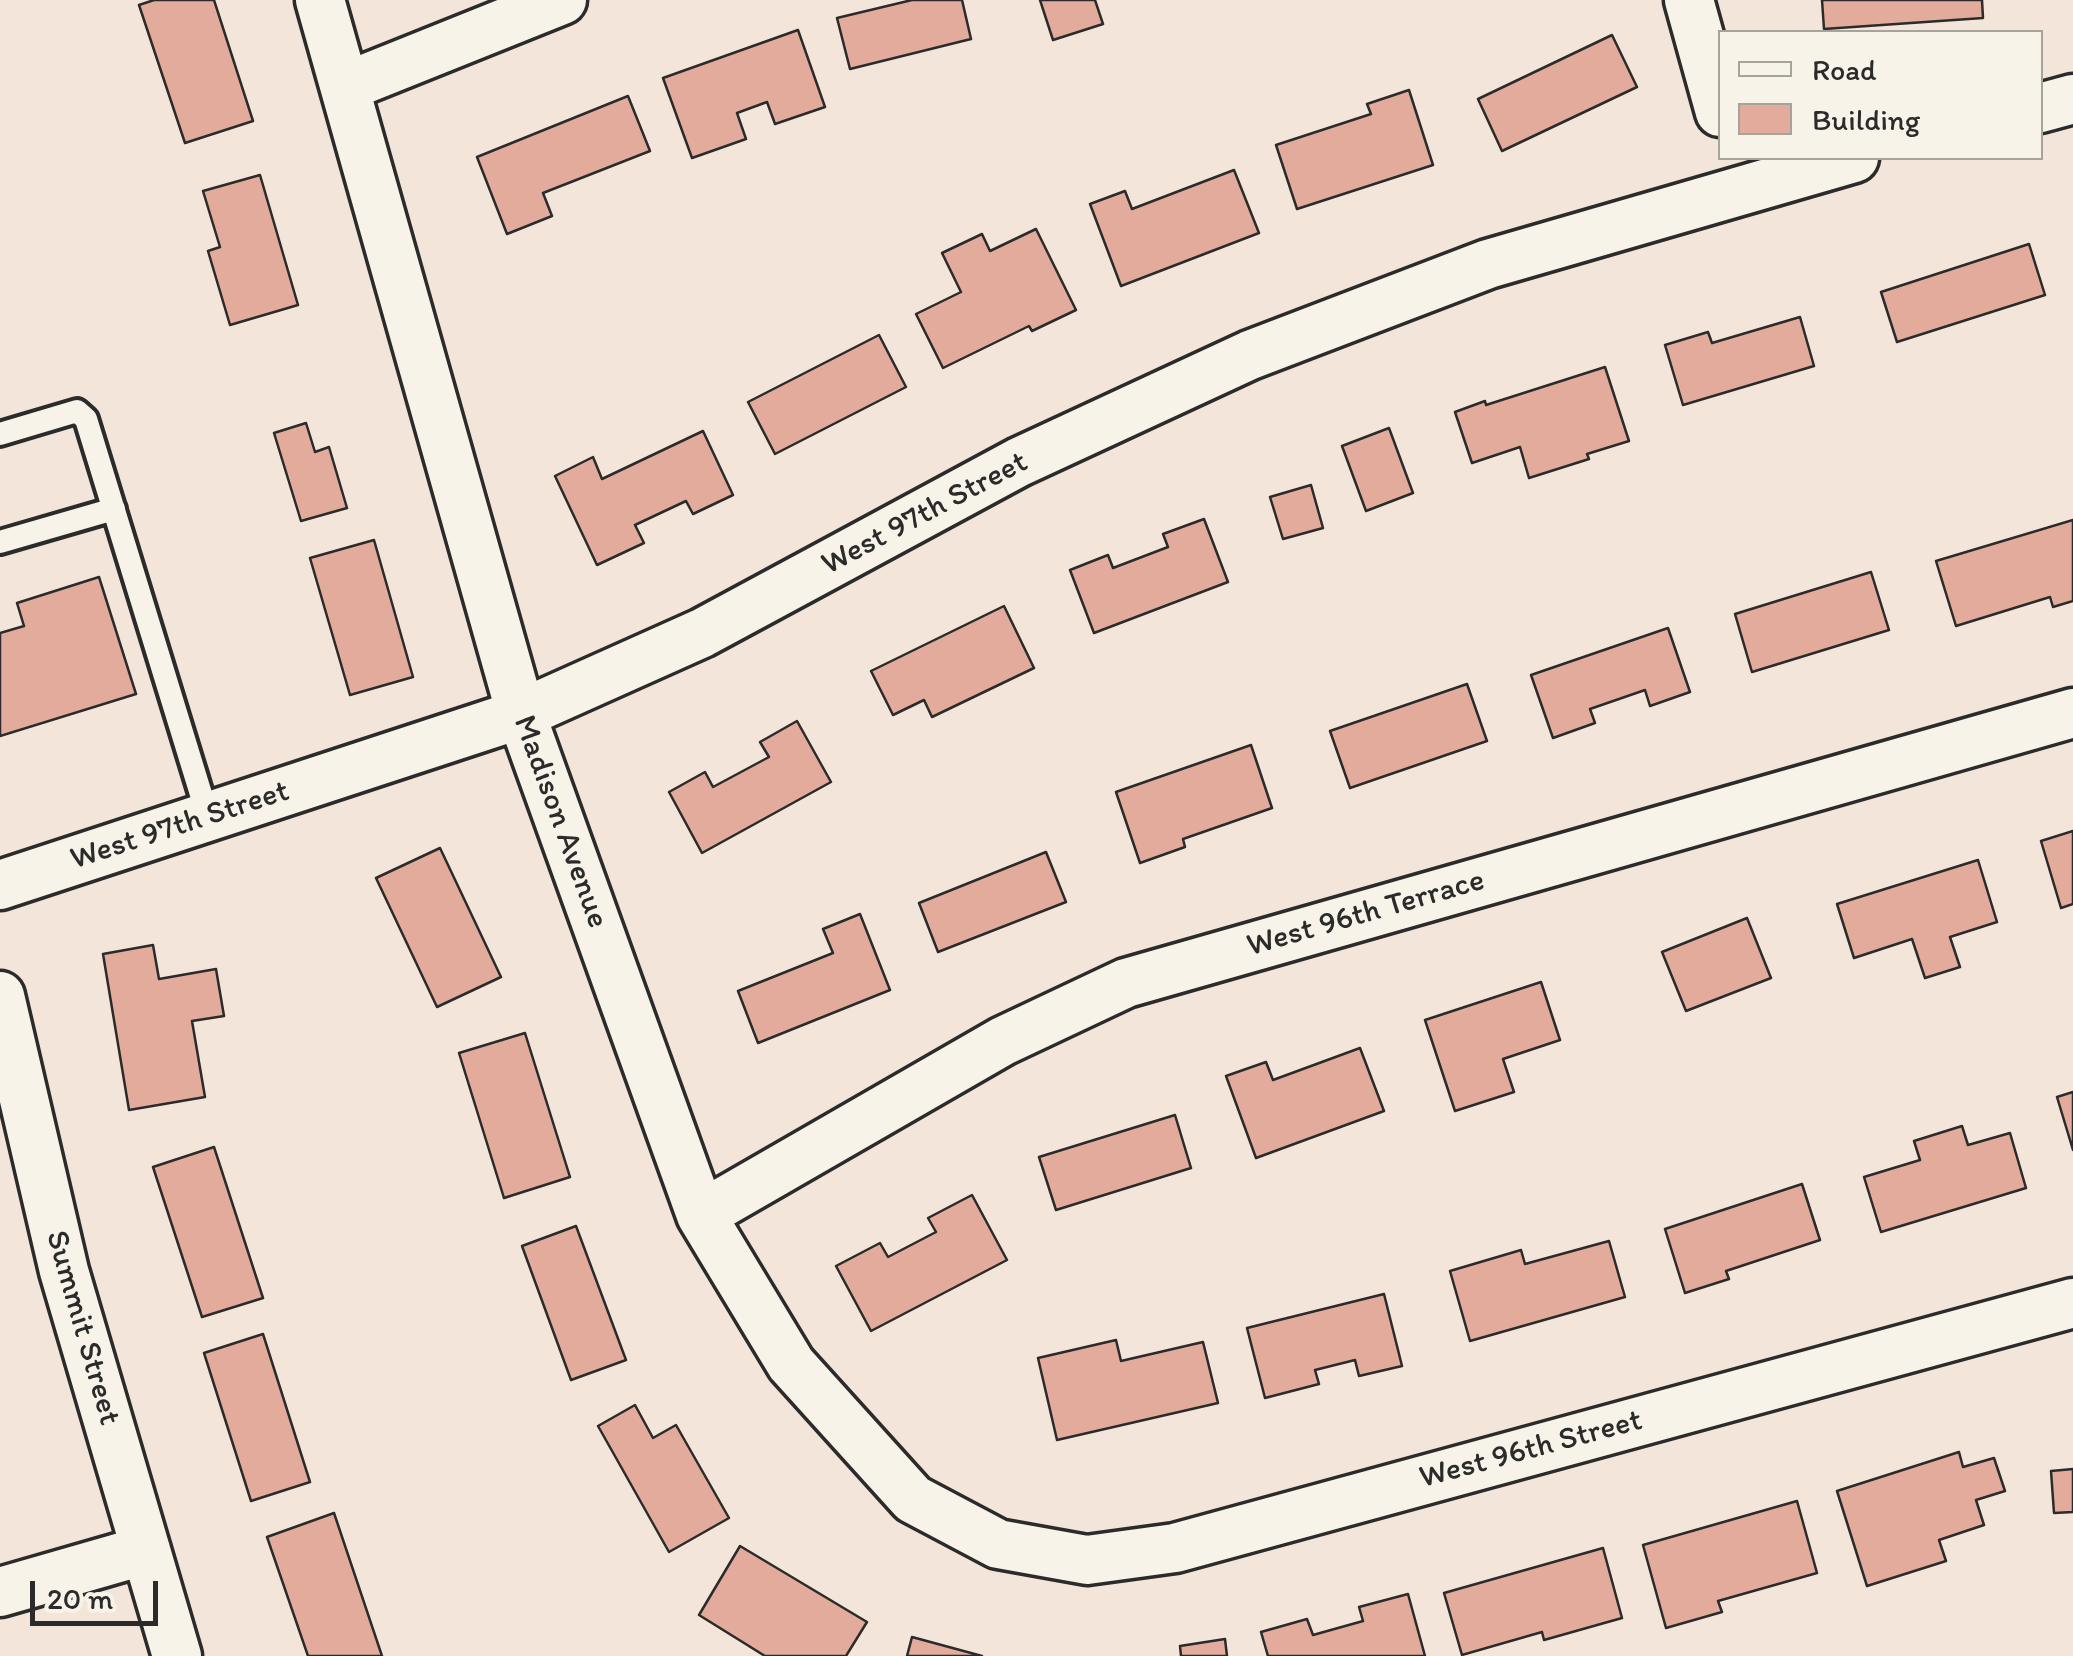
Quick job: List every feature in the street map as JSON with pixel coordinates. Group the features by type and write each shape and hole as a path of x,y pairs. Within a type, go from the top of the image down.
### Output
{"street":[{"name":"Madison Avenue","path":"320,0 521,714 701,1215 790,1364 913,1500 986,1538"},
{"path":"345,87 562,0"},
{"path":"1689,0 1718,105"},
{"path":"2043,107 2073,99"},
{"name":"West 97th Street","path":"0,885 521,714 702,633 1019,462 1250,355 1737,173 1838,160"},
{"name":"West 96th Terrace","path":"701,1215 1003,1041 1126,983 2073,713"},
{"name":"Summit Street","path":"0,996 64,1271 178,1656"},
{"name":"West 96th Street","path":"986,1538 998,1544 1087,1560 1176,1548 2073,1304"},
{"path":"0,1592 146,1550"}],"lane":[{"path":"0,434 77,411 86,419 208,817"},
{"path":"0,542 114,509"}],"building":[{"path":"154,0 214,0 253,121 185,143 139,5"},
{"path":"912,0 962,0 971,39 850,69 837,18"},
{"path":"1040,0 1095,0 1103,24 1053,40"},
{"path":"1822,0 1982,0 1983,18 1824,29"},
{"path":"798,30 825,107 775,124 767,102 737,113 746,139 692,158 663,78"},
{"path":"1612,35 1637,87 1502,151 1478,99"},
{"path":"1409,90 1433,165 1297,209 1276,145 1371,114 1367,104"},
{"path":"628,96 650,151 543,193 552,216 507,234 477,157"},
{"path":"1234,170 1259,233 1121,286 1090,204 1125,191 1132,209"},
{"path":"260,175 298,305 230,325 208,251 220,247 203,191"},
{"path":"1036,229 1076,310 1032,331 1029,326 943,368 916,314 961,292 942,253 982,234 990,251"},
{"path":"2029,244 2045,295 1897,342 1881,292"},
{"path":"1800,317 1814,366 1683,405 1665,345 1708,332 1712,343"},
{"path":"879,335 906,387 775,454 748,402"},
{"path":"1605,367 1629,441 1587,454 1589,459 1529,478 1520,447 1472,463 1455,412"},
{"path":"306,423 315,452 329,447 347,508 301,521 274,433"},
{"path":"1389,428 1413,493 1366,511 1342,446"},
{"path":"703,431 733,495 693,514 686,501 635,525 644,543 597,565 555,476 593,457 602,479"},
{"path":"1311,485 1323,528 1283,539 1270,497"},
{"path":"1204,519 1228,582 1094,633 1070,570 1108,555 1113,568 1168,547 1163,534"},
{"path":"2073,520 2073,601 2053,607 2050,597 1956,626 1936,561"},
{"path":"374,540 413,677 350,695 310,558"},
{"path":"1871,572 1889,630 1752,672 1735,614"},
{"path":"99,577 136,694 0,736 0,633 24,626 17,603"},
{"path":"1004,606 1034,668 932,717 924,700 893,715 871,671"},
{"path":"1668,628 1690,692 1650,706 1645,690 1590,709 1595,723 1553,738 1531,675"},
{"path":"1467,684 1487,741 1350,788 1330,731"},
{"path":"797,721 831,782 702,853 669,792 705,772 713,787 769,757 760,742"},
{"path":"1251,745 1272,808 1183,839 1185,847 1140,863 1116,792"},
{"path":"2073,831 2073,904 2061,908 2041,841"},
{"path":"440,848 501,977 437,1007 376,878"},
{"path":"1046,852 1066,902 938,952 919,903"},
{"path":"1978,860 1997,922 1950,937 1960,967 1925,978 1912,939 1854,958 1837,904"},
{"path":"860,914 890,990 758,1043 738,991 833,953 823,929"},
{"path":"1747,918 1771,978 1686,1011 1662,952"},
{"path":"153,945 159,979 216,969 224,1016 192,1021 205,1097 129,1110 103,954"},
{"path":"1541,982 1560,1040 1503,1059 1514,1092 1455,1111 1425,1020"},
{"path":"525,1033 570,1177 504,1198 459,1053"},
{"path":"1360,1048 1384,1111 1256,1158 1226,1076 1266,1062 1273,1080"},
{"path":"2073,1092 2073,1150 2057,1097"},
{"path":"1175,1115 1191,1168 1056,1210 1039,1157"},
{"path":"1962,1126 1968,1145 2010,1133 2026,1188 1881,1232 1864,1177 1920,1160 1914,1141"},
{"path":"214,1147 263,1298 202,1317 153,1167"},
{"path":"1802,1184 1820,1240 1726,1271 1729,1279 1685,1293 1665,1229"},
{"path":"972,1195 1007,1260 871,1331 836,1266 880,1243 888,1257 936,1232 928,1218"},
{"path":"576,1226 626,1360 571,1380 522,1246"},
{"path":"1609,1241 1625,1297 1470,1341 1450,1271 1521,1250 1525,1264"},
{"path":"1384,1294 1402,1366 1359,1376 1355,1360 1315,1370 1319,1384 1265,1398 1247,1328"},
{"path":"263,1334 310,1482 251,1501 204,1353"},
{"path":"1116,1340 1121,1361 1203,1342 1218,1403 1057,1440 1038,1358"},
{"path":"635,1405 653,1438 676,1425 729,1518 669,1552 598,1426"},
{"path":"1959,1452 1963,1467 1994,1458 2005,1491 1976,1500 1984,1525 1939,1540 1946,1561 1867,1586 1837,1491"},
{"path":"2073,1469 2073,1512 2054,1513 2051,1471"},
{"path":"1797,1501 1817,1573 1718,1601 1722,1612 1666,1628 1643,1545"},
{"path":"334,1513 382,1656 308,1656 267,1537"},
{"path":"740,1546 867,1622 846,1656 765,1656 699,1615"},
{"path":"1603,1548 1622,1618 1544,1640 1542,1632 1462,1655 1444,1593"},
{"path":"1408,1594 1425,1656 1268,1656 1261,1632 1307,1619 1313,1635 1363,1621 1359,1607"},
{"path":"912,1637 982,1656 907,1656"},
{"path":"1225,1639 1227,1656 1181,1656 1180,1646"}]}
